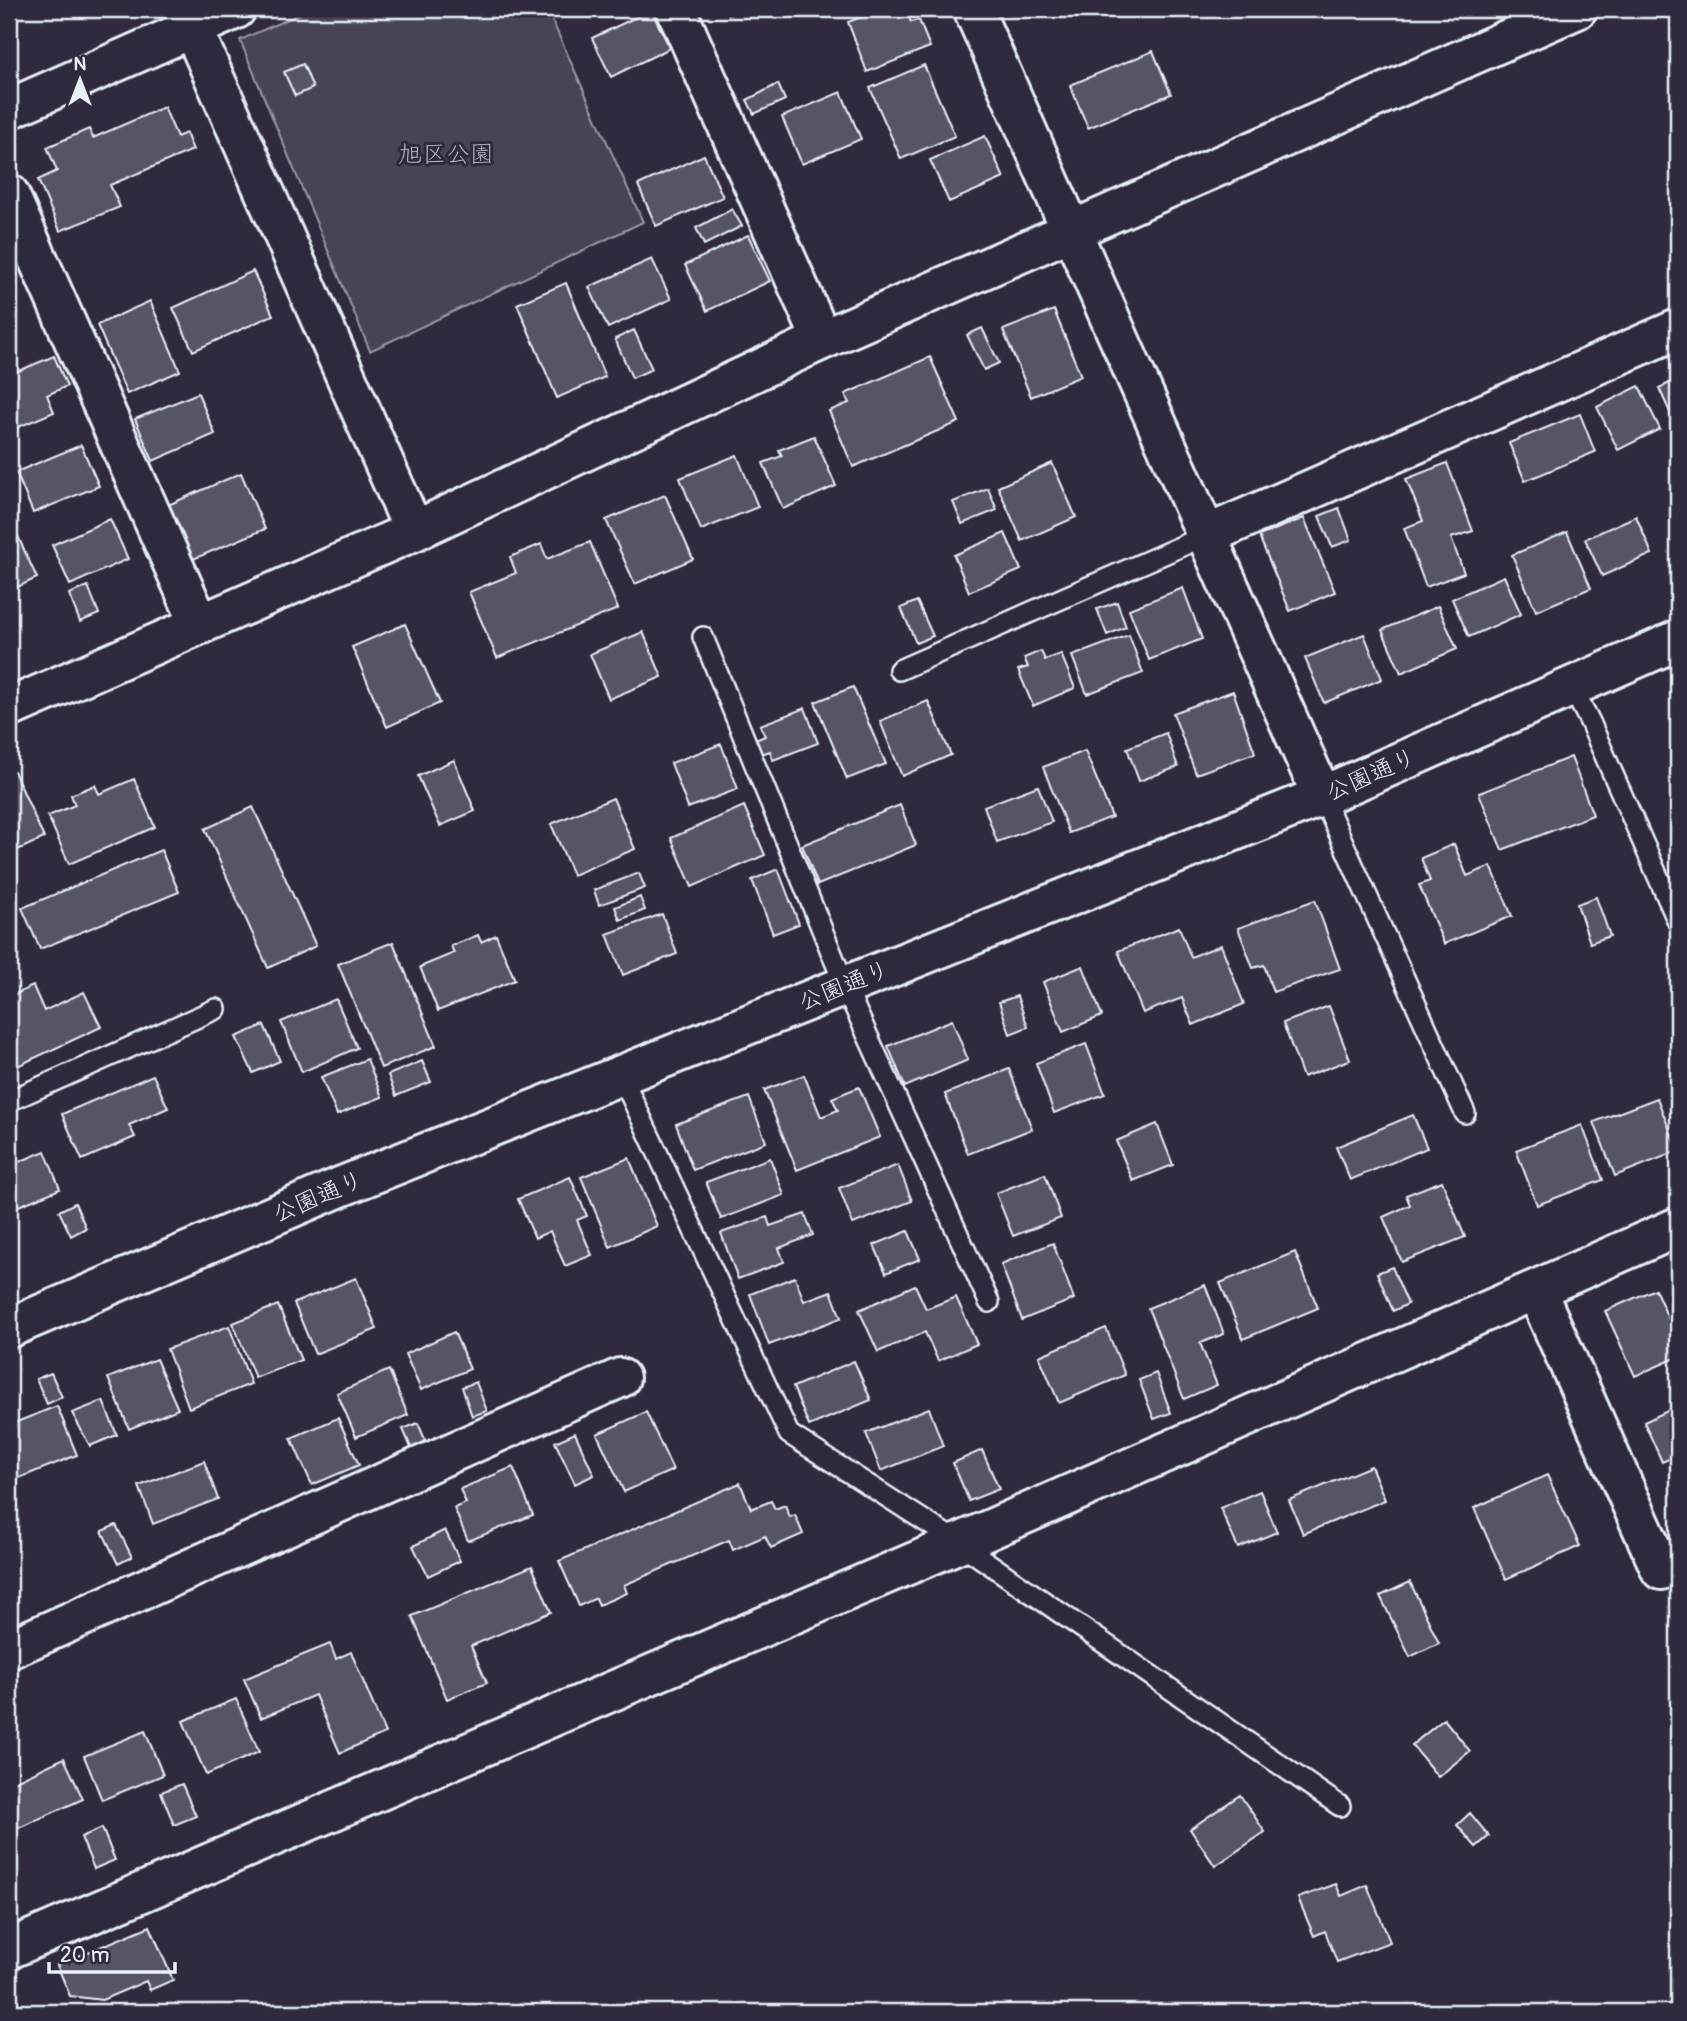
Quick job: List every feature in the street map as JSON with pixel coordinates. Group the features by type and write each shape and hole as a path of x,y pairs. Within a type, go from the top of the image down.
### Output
{"street":[{"path":"9,109 188,18 236,9"},
{"path":"676,9 822,340"},
{"path":"974,9 1322,796"},
{"path":"9,708 414,531 822,340 1577,9"},
{"path":"188,18 414,531"},
{"path":"9,194 200,625"},
{"path":"1207,535 1678,329"},
{"name":"公園通り","path":"9,1328 340,1187 1322,796 1678,640"},
{"path":"9,1949 959,1543 1678,1227"},
{"path":"1536,1290 1661,1570 1678,1562"},
{"path":"9,1649 620,1378"}],"lane":[{"path":"899,670 1207,535"},
{"path":"703,637 845,986 989,1302"},
{"path":"1572,687 1678,922"},
{"path":"1322,796 1465,1113"},
{"path":"9,1101 216,1009"},
{"path":"621,1075 789,1434 959,1543 1340,1806"}],"green space":[{"name":"旭区公園","path":"311,9 547,9 643,222 370,351 240,40"}],"building":[{"path":"78,9 100,9 81,17"},
{"path":"726,9 744,9 729,15"},
{"path":"882,9 906,9 911,22 919,20 930,47 867,72 848,22"},
{"path":"651,10 670,48 611,77 592,38"},
{"path":"1153,51 1171,94 1088,128 1070,85"},
{"path":"303,64 313,88 295,96 284,72"},
{"path":"924,65 955,136 901,159 870,88"},
{"path":"778,84 785,100 754,114 747,100"},
{"path":"841,92 861,139 802,164 782,117"},
{"path":"164,107 177,137 186,133 193,150 110,185 120,207 60,231 38,180 57,171 47,147 89,129 93,138"},
{"path":"985,136 1004,178 949,202 930,160"},
{"path":"704,155 723,197 656,226 638,185"},
{"path":"732,209 742,226 704,245 696,228"},
{"path":"748,235 770,281 707,311 685,265"},
{"path":"652,259 671,299 608,328 589,287"},
{"path":"9,260 16,261 13,285 9,285"},
{"path":"253,271 273,315 193,351 173,308"},
{"path":"566,283 605,377 557,398 517,304"},
{"path":"150,301 180,371 127,394 97,325"},
{"path":"1054,310 1081,376 1031,397 1003,330"},
{"path":"982,328 999,363 984,370 967,335"},
{"path":"634,330 652,369 632,378 615,339"},
{"path":"54,356 67,386 47,395 54,412 9,431 9,375"},
{"path":"930,357 959,422 853,467 829,411 849,403 845,394"},
{"path":"1678,379 1678,430 1659,388"},
{"path":"1639,386 1660,429 1618,450 1597,407"},
{"path":"198,393 215,434 153,461 135,419"},
{"path":"1580,414 1595,452 1525,481 1509,443"},
{"path":"814,436 836,486 783,509 763,463 782,456 779,450"},
{"path":"81,445 99,486 33,513 16,472"},
{"path":"737,455 758,507 701,530 680,478"},
{"path":"1052,463 1076,517 1022,541 998,487"},
{"path":"1447,463 1473,531 1451,538 1464,573 1426,587 1404,528 1423,521 1406,479"},
{"path":"241,473 265,529 191,560 168,505"},
{"path":"988,488 997,510 962,524 953,502"},
{"path":"665,495 693,559 635,584 606,520"},
{"path":"1339,508 1351,540 1332,547 1319,516"},
{"path":"1636,516 1652,554 1602,576 1585,539"},
{"path":"1304,518 1335,592 1290,611 1259,536"},
{"path":"110,519 128,559 70,585 52,545"},
{"path":"14,528 37,578 9,591 9,531"},
{"path":"1567,532 1591,588 1536,611 1512,555"},
{"path":"1005,533 1021,570 969,592 954,555"},
{"path":"590,542 618,609 497,658 469,592 516,573 510,557 541,544 547,559"},
{"path":"1504,576 1521,614 1469,637 1452,599"},
{"path":"88,586 99,614 80,622 69,594"},
{"path":"1183,588 1202,639 1149,660 1129,609"},
{"path":"917,601 933,636 916,643 901,608"},
{"path":"1117,602 1126,627 1107,635 1097,609"},
{"path":"1438,606 1457,649 1401,673 1382,630"},
{"path":"405,624 440,703 387,727 352,647"},
{"path":"643,632 662,677 609,699 590,654"},
{"path":"1364,634 1382,679 1324,703 1305,658"},
{"path":"1129,635 1143,673 1087,694 1072,656"},
{"path":"1041,651 1045,660 1061,654 1075,688 1033,706 1018,670 1028,667 1024,658"},
{"path":"853,687 886,764 847,779 815,702"},
{"path":"1233,691 1255,753 1196,774 1173,713"},
{"path":"928,701 951,755 902,776 880,721"},
{"path":"805,708 818,743 773,760 770,751 759,755 753,741 765,736 760,725"},
{"path":"1166,733 1178,767 1139,781 1127,748"},
{"path":"721,744 738,789 688,808 671,763"},
{"path":"1085,751 1112,817 1069,833 1043,767"},
{"path":"1571,757 1593,815 1502,850 1479,793"},
{"path":"454,760 475,811 440,826 418,776"},
{"path":"14,771 44,838 9,854 9,773"},
{"path":"134,779 155,827 69,864 48,816 75,805 71,795 95,785 99,794"},
{"path":"1038,786 1052,822 997,842 984,806"},
{"path":"613,798 635,849 573,875 551,824"},
{"path":"900,805 916,845 818,885 802,845"},
{"path":"744,806 765,855 692,887 671,838"},
{"path":"253,807 316,946 268,968 205,829"},
{"path":"1454,844 1467,876 1491,866 1512,916 1444,944 1419,885 1430,881 1421,858"},
{"path":"161,850 179,892 40,949 22,908"},
{"path":"778,869 799,924 773,934 752,880"},
{"path":"639,873 645,888 599,905 594,890"},
{"path":"640,897 645,910 620,920 615,907"},
{"path":"1596,897 1610,936 1590,943 1577,904"},
{"path":"1315,900 1340,969 1273,992 1264,965 1253,968 1238,928"},
{"path":"662,914 677,954 623,975 607,934"},
{"path":"1179,927 1191,957 1221,945 1244,1004 1193,1025 1182,998 1143,1013 1118,951"},
{"path":"478,935 481,942 496,935 515,980 438,1011 420,967 454,953 451,946"},
{"path":"393,942 436,1046 381,1068 338,964"},
{"path":"1083,966 1102,1016 1063,1032 1043,982"},
{"path":"33,986 44,1011 84,992 101,1027 9,1070 9,1018 12,1017 9,997"},
{"path":"1017,996 1028,1027 1010,1034 999,1002"},
{"path":"336,999 357,1048 302,1072 281,1022"},
{"path":"1329,1006 1350,1060 1303,1077 1283,1023"},
{"path":"952,1020 968,1060 905,1087 888,1046"},
{"path":"264,1025 280,1061 253,1073 236,1037"},
{"path":"1086,1044 1105,1094 1054,1113 1036,1063"},
{"path":"367,1059 382,1097 337,1115 321,1077"},
{"path":"422,1061 431,1082 396,1096 388,1075"},
{"path":"1009,1069 1032,1129 968,1154 945,1094"},
{"path":"153,1075 168,1108 129,1125 135,1137 82,1160 62,1114"},
{"path":"804,1075 821,1117 838,1110 832,1098 859,1087 880,1137 797,1170 764,1090"},
{"path":"749,1097 766,1142 693,1170 676,1124"},
{"path":"1657,1098 1678,1151 1615,1176 1594,1122"},
{"path":"1413,1115 1427,1148 1350,1180 1336,1147"},
{"path":"1157,1124 1173,1165 1133,1181 1116,1141"},
{"path":"1582,1125 1603,1180 1537,1205 1516,1150"},
{"path":"45,1151 60,1189 9,1210 9,1166"},
{"path":"629,1158 657,1226 610,1247 581,1177"},
{"path":"770,1158 784,1195 721,1219 706,1182"},
{"path":"898,1165 912,1201 853,1224 839,1188"},
{"path":"1045,1174 1061,1218 1013,1236 996,1193"},
{"path":"570,1177 587,1216 577,1220 592,1255 565,1266 550,1231 535,1238 518,1199"},
{"path":"1442,1181 1465,1237 1402,1262 1383,1217 1410,1205 1406,1195"},
{"path":"75,1203 86,1228 71,1236 59,1211"},
{"path":"805,1214 813,1235 779,1248 784,1262 738,1279 721,1233 767,1217 770,1226"},
{"path":"908,1231 920,1259 886,1273 874,1245"},
{"path":"1053,1243 1074,1299 1022,1320 1001,1264"},
{"path":"1295,1252 1318,1308 1243,1339 1220,1283"},
{"path":"1392,1267 1408,1304 1393,1311 1377,1273"},
{"path":"795,1277 804,1301 831,1291 841,1318 769,1345 750,1294"},
{"path":"356,1278 377,1329 315,1354 294,1303"},
{"path":"915,1285 926,1309 956,1297 977,1344 938,1361 925,1332 878,1352 859,1310"},
{"path":"1205,1285 1224,1334 1200,1343 1217,1385 1184,1399 1148,1308"},
{"path":"1655,1289 1678,1340 1678,1357 1635,1376 1605,1311"},
{"path":"278,1305 301,1360 255,1378 233,1323"},
{"path":"229,1326 251,1384 189,1408 167,1349"},
{"path":"1106,1328 1125,1375 1059,1403 1039,1356"},
{"path":"454,1332 470,1369 421,1390 405,1354"},
{"path":"156,1359 178,1409 129,1429 108,1378"},
{"path":"854,1361 871,1400 809,1426 793,1387"},
{"path":"389,1370 408,1415 356,1437 337,1393"},
{"path":"51,1373 62,1397 47,1404 36,1379"},
{"path":"1156,1373 1171,1413 1154,1419 1139,1380"},
{"path":"476,1382 487,1411 472,1416 462,1387"},
{"path":"103,1401 117,1435 90,1446 72,1413"},
{"path":"57,1406 77,1455 9,1482 9,1425"},
{"path":"1678,1406 1678,1455 1662,1462 1644,1422"},
{"path":"929,1408 943,1446 881,1471 866,1433"},
{"path":"646,1412 673,1470 624,1492 597,1434"},
{"path":"338,1418 359,1465 312,1485 291,1438"},
{"path":"418,1423 429,1449 414,1455 403,1429"},
{"path":"575,1433 594,1475 575,1484 555,1442"},
{"path":"982,1450 999,1489 969,1501 953,1463"},
{"path":"204,1461 218,1499 153,1524 139,1486"},
{"path":"1371,1466 1385,1500 1303,1534 1289,1500"},
{"path":"513,1467 533,1515 468,1541 454,1508 466,1503 460,1489"},
{"path":"1547,1475 1580,1546 1506,1579 1474,1508"},
{"path":"740,1483 751,1509 771,1501 775,1509 785,1505 790,1517 795,1515 803,1534 771,1548 765,1536 733,1550 729,1540 624,1585 627,1593 599,1605 596,1598 579,1606 559,1561"},
{"path":"1260,1491 1277,1532 1238,1548 1220,1508"},
{"path":"116,1525 132,1557 118,1564 102,1531"},
{"path":"445,1530 460,1561 428,1576 413,1546"},
{"path":"532,1566 551,1612 471,1646 487,1683 447,1699 412,1616"},
{"path":"1410,1582 1439,1643 1410,1657 1380,1596"},
{"path":"330,1644 336,1659 351,1652 385,1733 340,1753 315,1695 261,1718 244,1679"},
{"path":"236,1699 259,1752 206,1775 183,1721"},
{"path":"1444,1719 1470,1751 1438,1777 1412,1745"},
{"path":"145,1731 163,1775 102,1800 84,1756"},
{"path":"64,1758 83,1799 19,1828 9,1806 9,1796 12,1794 9,1784"},
{"path":"182,1784 196,1816 174,1825 161,1792"},
{"path":"1240,1795 1265,1832 1215,1866 1190,1829"},
{"path":"1470,1813 1489,1836 1476,1847 1457,1825"},
{"path":"102,1828 115,1860 94,1869 81,1837"},
{"path":"1336,1884 1341,1896 1367,1885 1390,1942 1337,1962 1325,1931 1314,1936 1298,1898"},
{"path":"150,1926 173,1980 150,1990 146,1981 102,2000 70,1996 57,1965"}]}
